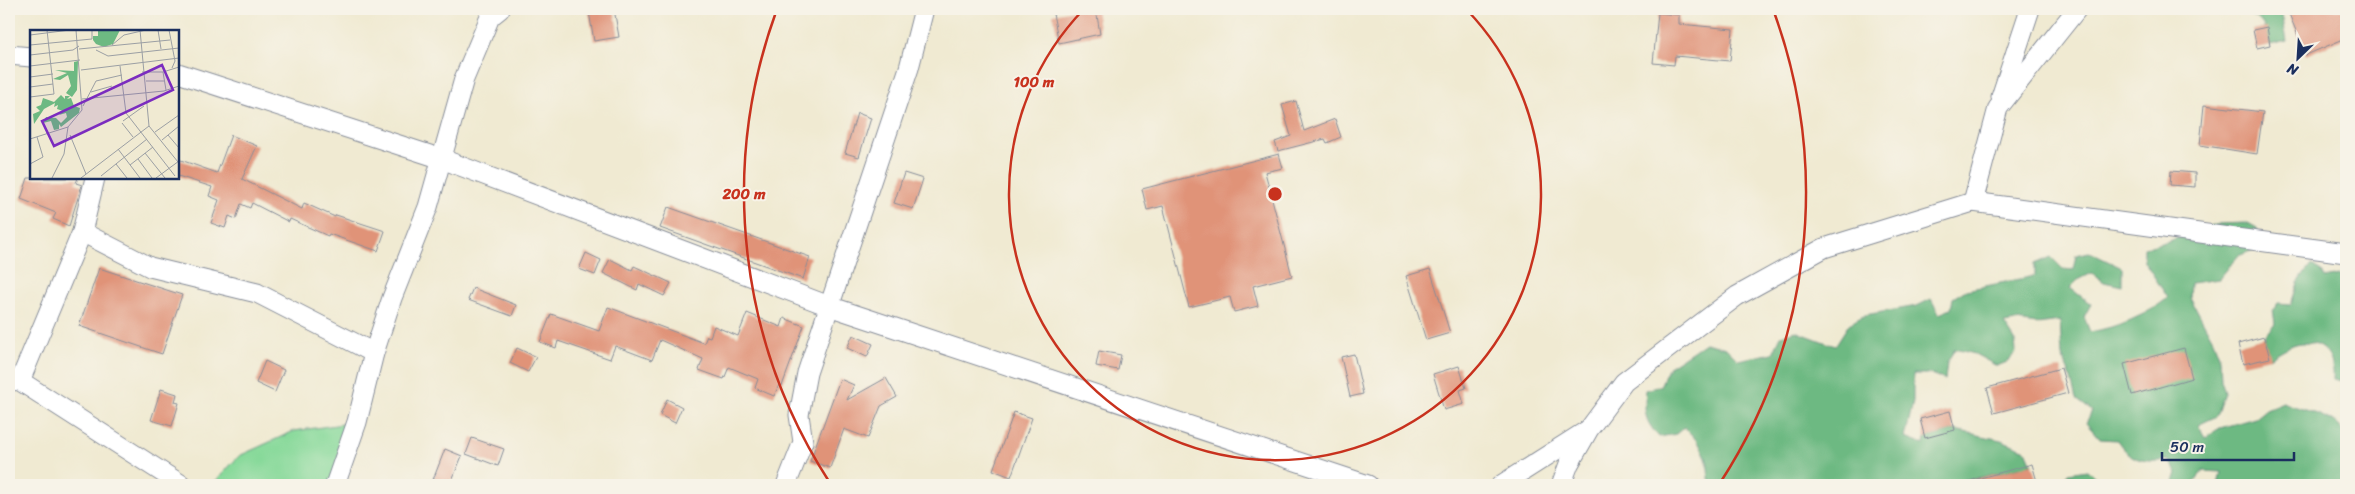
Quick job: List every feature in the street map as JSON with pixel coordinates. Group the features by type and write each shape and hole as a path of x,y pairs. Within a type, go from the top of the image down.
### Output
{"street":[{"path":"339,481 357,422 374,353 401,270 417,238 442,159 464,79 490,17 500,9"},
{"path":"786,485 803,442 799,415 807,373 909,68 924,9"},
{"path":"1973,202 1998,108 2030,9"},
{"path":"1998,108 2077,9"},
{"path":"9,55 30,57"},
{"path":"179,73 442,159 829,306 1368,485"},
{"path":"95,179 82,232 14,381 182,485"},
{"path":"1561,485 1569,464 1589,429 1624,382 1737,296 1824,248 1973,202 2346,253"},
{"path":"82,232 150,267 257,293 374,353"},
{"path":"1501,485 1589,429"}],"green space":[{"path":"2229,9 2281,9 2287,41 2270,45 2262,23 2252,15"},
{"path":"2248,223 2257,228 2258,248 2238,256 2219,279 2191,283 2190,297 2213,340 2220,358 2221,380 2225,392 2217,416 2198,425 2205,437 2220,428 2255,418 2266,409 2283,402 2319,415 2336,424 2346,438 2348,454 2346,482 2325,485 2218,485 2221,472 2203,471 2194,482 2194,485 2173,485 2177,473 2168,460 2145,461 2138,459 2127,452 2117,440 2100,439 2086,423 2092,411 2076,399 2069,372 2062,356 2060,321 2037,324 2016,321 2004,323 2015,340 2016,352 2007,362 1997,366 1975,354 1955,349 1947,362 1945,380 1931,374 1913,374 1913,402 1905,438 1924,445 1925,438 1955,430 2001,440 2026,450 2032,464 1952,485 1712,485 1709,479 1708,464 1705,456 1692,435 1684,427 1676,434 1659,437 1650,426 1646,416 1646,390 1660,386 1669,367 1705,343 1726,348 1738,360 1773,353 1781,336 1795,331 1835,346 1849,324 1865,315 1917,306 1931,299 1939,314 1951,309 1953,298 1966,290 2035,276 2035,264 2051,257 2063,269 2073,270 2076,255 2089,252 2122,268 2122,286 2104,282 2092,273 2078,280 2070,288 2091,304 2084,317 2090,332 2111,327 2141,315 2168,298 2144,261 2144,248 2215,224"},
{"path":"2311,265 2321,270 2325,278 2339,275 2346,277 2346,382 2333,379 2330,358 2322,348 2310,343 2298,343 2269,358 2264,337 2275,323 2273,310 2278,303 2291,304 2298,283"},
{"path":"357,422 335,485 212,485 239,456 294,431"},
{"path":"2087,470 2104,485 2059,485 2068,473"}],"building":[{"path":"614,9 619,37 594,41 589,12"},
{"path":"1077,9 1096,9 1100,34 1059,43 1053,14"},
{"path":"2287,9 2346,9 2346,38 2306,55"},
{"path":"1658,13 1679,15 1679,24 1733,29 1730,61 1675,56 1674,65 1653,63"},
{"path":"2267,27 2270,45 2257,48 2253,30"},
{"path":"1296,101 1304,131 1335,119 1341,137 1327,143 1325,139 1278,151 1275,142 1291,136 1282,105"},
{"path":"2204,105 2263,112 2257,154 2200,145"},
{"path":"857,113 871,118 859,157 845,153"},
{"path":"231,135 257,146 242,179 302,209 304,203 335,217 336,215 385,231 378,251 329,234 328,236 290,219 289,222 252,203 250,208 241,204 236,219 229,216 225,228 211,223 219,200 209,196 212,187 179,176 179,159 217,173"},
{"path":"1279,154 1283,168 1265,172 1292,276 1253,286 1258,306 1234,312 1230,297 1189,307 1163,206 1147,210 1142,189"},
{"path":"2171,171 2195,173 2195,187 2170,185"},
{"path":"904,173 923,179 913,209 894,203"},
{"path":"28,178 78,179 76,183 82,185 69,226 53,219 56,213 21,199"},
{"path":"668,207 810,257 803,279 660,228"},
{"path":"586,253 601,260 595,275 579,269"},
{"path":"610,259 632,270 634,266 671,283 664,296 639,284 637,290 603,273"},
{"path":"99,268 182,295 162,354 79,326"},
{"path":"1430,269 1450,333 1426,340 1406,276"},
{"path":"473,288 516,305 512,316 468,300"},
{"path":"608,307 704,343 707,336 710,337 714,326 738,336 747,313 781,327 784,318 804,326 782,386 779,385 774,396 755,388 758,379 729,367 724,379 699,370 703,359 660,340 652,360 615,346 610,359 558,341 556,348 540,342 551,314 599,331"},
{"path":"853,335 873,344 867,357 847,348"},
{"path":"2264,337 2270,358 2243,364 2238,344"},
{"path":"517,348 536,357 528,372 510,363"},
{"path":"2184,348 2192,378 2132,395 2124,364"},
{"path":"1099,351 1121,355 1118,370 1096,366"},
{"path":"1354,354 1363,394 1350,397 1341,357"},
{"path":"265,361 284,370 275,392 256,383"},
{"path":"1459,366 1466,388 1460,390 1464,404 1444,410 1433,374"},
{"path":"2061,368 2068,393 1994,413 1987,388"},
{"path":"886,378 897,397 881,406 868,438 844,429 830,468 810,461 840,379 854,385 847,400"},
{"path":"161,389 177,394 175,402 179,403 172,426 151,420"},
{"path":"667,399 682,407 675,423 660,415"},
{"path":"1950,411 1955,430 1925,438 1920,419"},
{"path":"1014,412 1032,418 1011,477 993,470"},
{"path":"472,438 504,449 498,466 466,454"},
{"path":"445,449 462,456 450,485 431,485"},
{"path":"2032,464 2038,485 1970,485 1969,481"}]}
